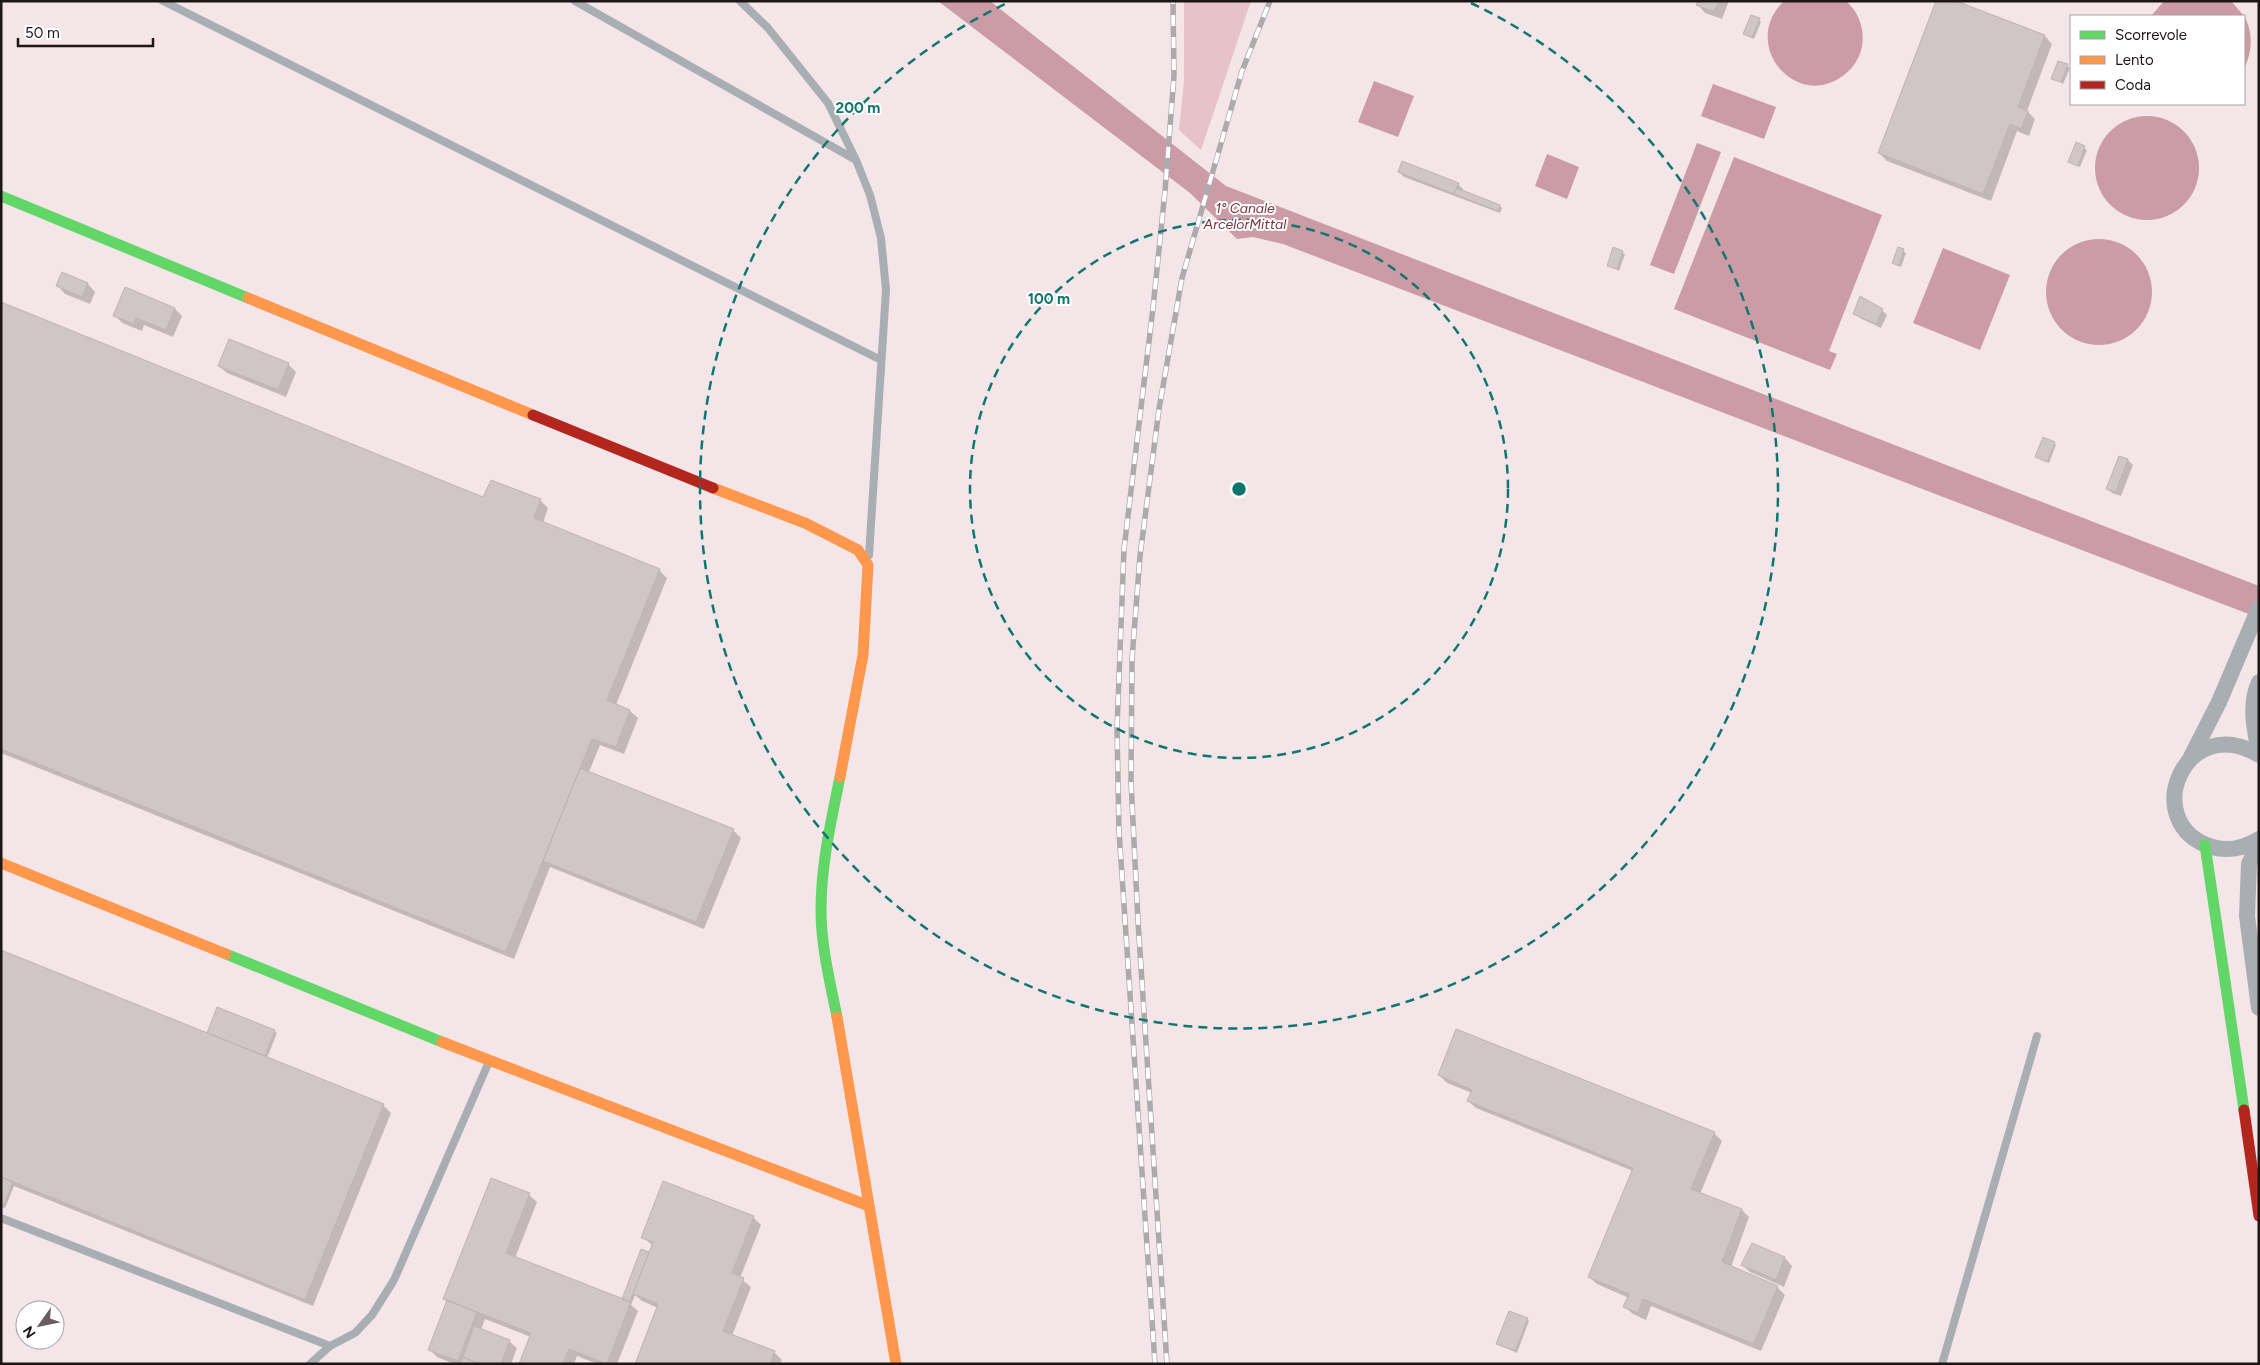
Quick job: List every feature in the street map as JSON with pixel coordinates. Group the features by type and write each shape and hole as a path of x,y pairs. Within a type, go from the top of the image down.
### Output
{"street":[{"path":"1,196 642,460 805,523 858,550 868,565 863,655 826,844 821,910 824,951 847,1064 896,1364"},
{"path":"2259,608 2219,702 2190,759 2178,777 2174,790 2174,803 2184,828 2205,845 2219,849 2234,849 2259,840"},
{"path":"2259,682 2253,694 2253,726 2259,753"},
{"path":"2190,759 2206,748 2219,744 2234,744 2259,753"},
{"path":"2259,840 2249,864 2247,916 2259,1008"},
{"path":"2205,845 2259,1216"},
{"path":"1,863 489,1062 869,1206"}],"lane":[{"path":"163,1 881,360"},
{"path":"575,1 856,160"},
{"path":"740,1 768,28 828,103 856,160 870,195 881,238 886,290 868,565"},
{"path":"1942,1364 2037,1036"},
{"path":"310,1364 330,1346 355,1333 372,1315 394,1280 489,1062"},
{"path":"1,1218 330,1346"}],"shaded area":[{"path":"1184,1 1251,1 1201,150 1179,130 1184,81"}],"water":[{"name":"1° Canale ArcelorMittal","path":"938,1 990,1 1226,186 2259,586 2259,618 1283,244 1253,237 1237,239 1190,193"},
{"path":"1784,1 1846,1 1851,5 1858,16 1863,40 1858,59 1844,75 1826,84 1808,85 1792,79 1779,68 1771,53 1768,36 1772,18"},
{"path":"2164,1 2231,1 2243,15 2152,15"},
{"path":"2245,18 2251,36 2249,56 2245,66"},
{"path":"1374,81 1414,96 1398,137 1358,122"},
{"path":"1713,84 1776,107 1764,139 1701,116"},
{"path":"2147,116 2167,120 2176,124 2184,131 2191,139 2195,148 2199,168 2195,188 2191,197 2184,205 2176,212 2167,216 2147,220 2127,216 2118,212 2110,205 2103,197 2099,188 2095,168 2099,148 2103,139 2110,131 2118,124 2127,120"},
{"path":"1697,143 1721,152 1674,274 1650,265"},
{"path":"1547,154 1579,167 1567,199 1535,186"},
{"path":"1734,157 1882,215 1829,351 1837,354 1830,370 1674,309"},
{"path":"2099,239 2119,243 2136,255 2148,272 2152,292 2148,312 2136,329 2119,341 2099,345 2079,341 2062,329 2050,312 2046,292 2050,272 2062,255 2079,243"},
{"path":"1943,248 2010,275 1980,350 1913,323"}],"building":[{"path":"1698,1 1719,1 1714,12 1696,5"},
{"path":"1936,1 1956,1 2045,35 2018,107 2028,111 2021,129 2010,124 1983,194 1878,153"},
{"path":"1751,15 1760,18 1752,37 1743,34"},
{"path":"2058,61 2068,64 2061,82 2051,79"},
{"path":"2076,142 2085,146 2078,166 2068,162"},
{"path":"1402,161 1459,183 1454,194 1398,172"},
{"path":"1457,188 1500,205 1498,211 1454,194"},
{"path":"1613,247 1623,251 1617,269 1607,266"},
{"path":"1898,247 1904,249 1899,266 1892,263"},
{"path":"62,272 88,283 82,297 56,286"},
{"path":"125,287 175,308 166,330 136,318 134,324 113,316"},
{"path":"1860,296 1883,309 1876,324 1853,314"},
{"path":"1,302 483,497 491,480 541,499 534,518 660,569 607,700 630,710 616,747 592,739 506,952 1,749"},
{"path":"229,339 289,363 278,390 218,366"},
{"path":"2043,437 2055,442 2047,462 2035,457"},
{"path":"2119,456 2128,459 2116,492 2106,489"},
{"path":"580,768 734,829 696,922 543,861"},
{"path":"1,950 384,1104 305,1300 1,1177"},
{"path":"217,1007 275,1030 265,1056 207,1033"},
{"path":"1456,1029 1715,1132 1691,1189 1742,1209 1722,1262 1778,1286 1754,1344 1643,1299 1638,1313 1623,1307 1629,1294 1588,1277 1633,1168 1467,1101 1472,1090 1438,1075"},
{"path":"1,1177 13,1182 3,1207 1,1206"},
{"path":"491,1178 530,1193 506,1253 631,1302 607,1364 569,1349 563,1364 519,1364 531,1333 443,1299"},
{"path":"663,1181 754,1216 732,1273 744,1278 723,1331 775,1351 770,1364 635,1364 658,1304 633,1294 653,1242 641,1238"},
{"path":"1752,1243 1785,1257 1776,1280 1741,1265"},
{"path":"641,1249 649,1252 630,1302 622,1299"},
{"path":"447,1300 477,1312 458,1361 428,1350"},
{"path":"1509,1311 1528,1318 1515,1351 1496,1344"},
{"path":"474,1326 510,1340 501,1364 480,1364 463,1357"},
{"path":"463,1357 480,1364 460,1364"}],"railway":[{"path":"1155,1364 1119,831 1117,728 1124,549 1165,191 1174,76 1173,1"},
{"path":"1167,1364 1138,921 1131,782 1132,659 1140,556 1159,409 1182,278 1242,71 1270,1"}],"traffic: fast":[{"path":"1,196 248,298"},
{"path":"837,1017 824,950 821,923 821,893 830,827 840,777"},
{"path":"2205,845 2244,1110"},
{"path":"226,954 442,1042"}],"traffic: slow":[{"path":"248,298 533,415"},
{"path":"713,488 805,523 858,550 868,565 863,655 840,777"},
{"path":"1,863 226,954"},
{"path":"837,1017 896,1364"},
{"path":"442,1042 869,1206"}],"traffic: jam":[{"path":"533,415 713,488"},
{"path":"2244,1110 2259,1216"}]}
